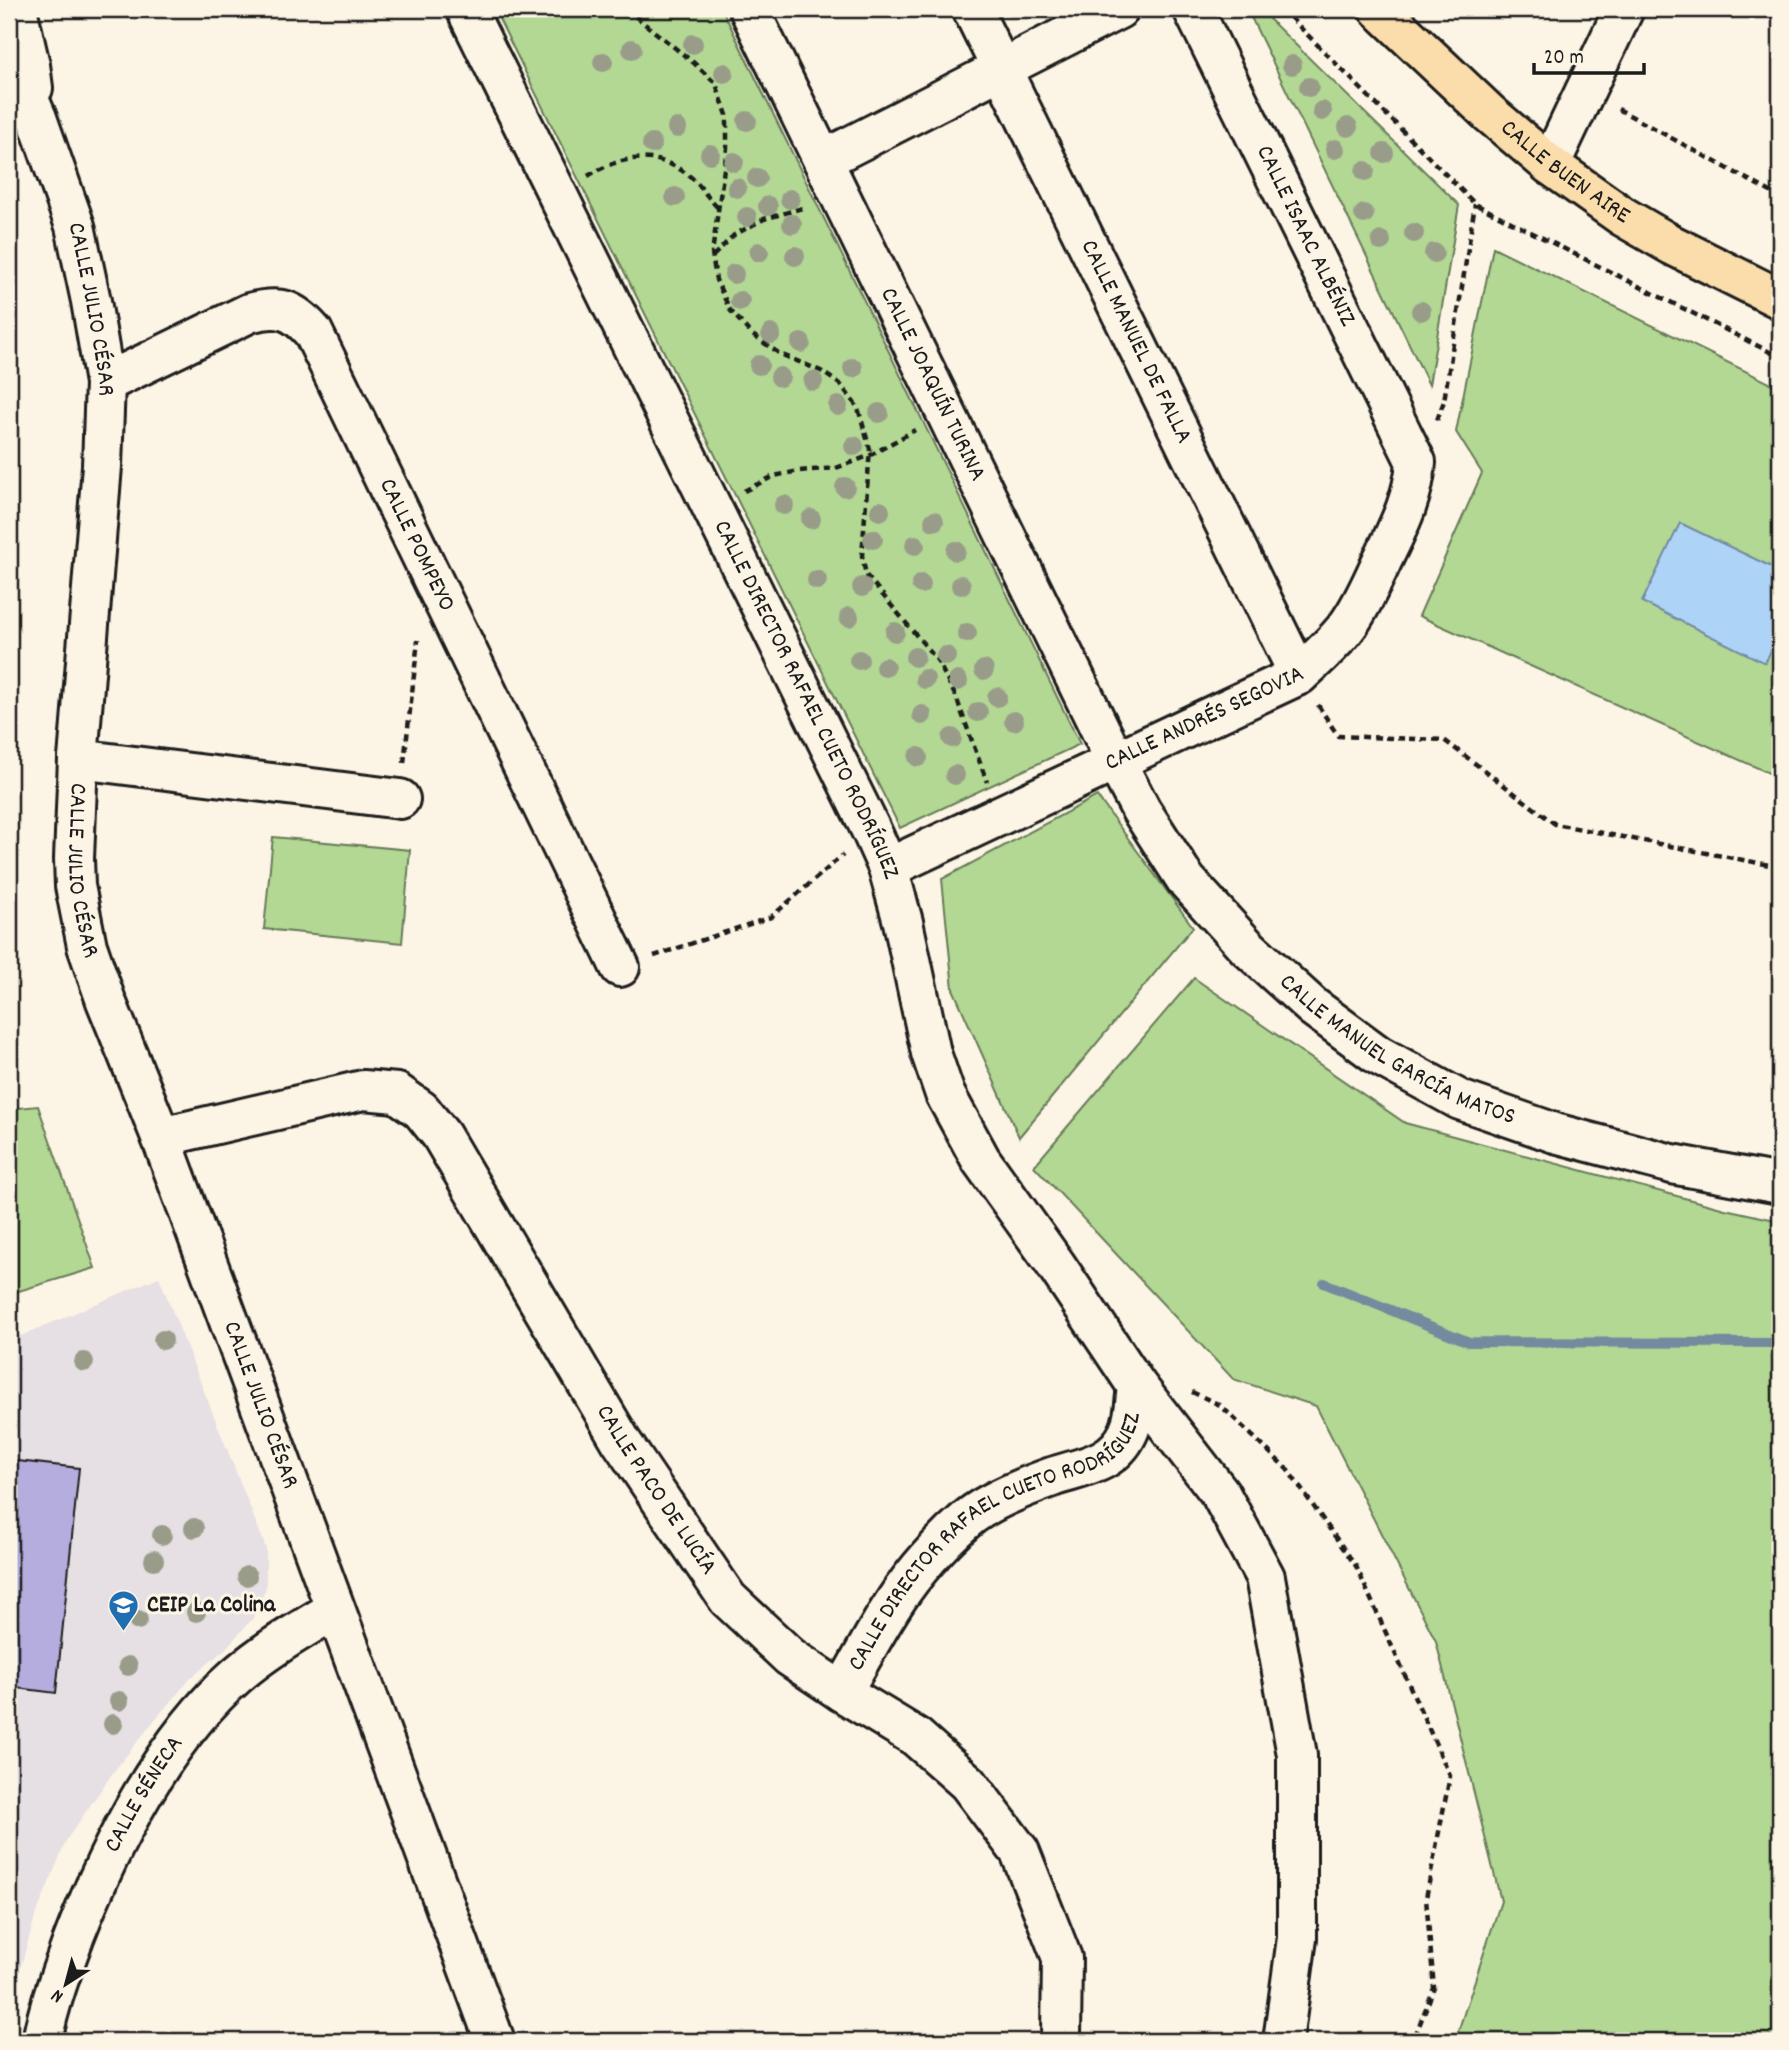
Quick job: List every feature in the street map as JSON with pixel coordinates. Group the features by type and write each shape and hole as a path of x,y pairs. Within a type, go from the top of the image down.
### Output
{"main road":[{"name":"CALLE BUEN AIRE","path":"1379,9 1490,114 1550,165 1622,216 1672,245 1780,299"}],"street":[{"name":"CALLE JULIO CÉSAR","path":"17,9 30,65 37,118"},
{"name":"CALLE DIRECTOR RAFAEL CUETO RODRÍGUEZ","path":"466,9 888,868 904,922 931,1053 945,1094 981,1160 1137,1386 1220,1493 1265,1577 1297,1755 1297,1938 1283,2041"},
{"name":"CALLE JOAQUÍN TURINA","path":"749,9 1116,762"},
{"name":"CALLE MANUEL DE FALLA","path":"972,9 1299,675"},
{"path":"822,160 1119,9"},
{"name":"CALLE ISAAC ALBÉNIZ","path":"1194,9 1416,462"},
{"path":"1550,165 1624,9"},
{"name":"CALLE JULIO CÉSAR","path":"9,60 37,118 75,226 105,383 102,466 78,759 74,859 75,886 87,946 106,1001 161,1137 495,2041"},
{"name":"CALLE POMPEYO","path":"105,383 249,313 271,307 302,319 313,332 620,967"},
{"name":"CALLE ANDRÉS SEGOVIA","path":"888,868 1299,675 1330,647 1363,601 1404,513 1414,484 1416,462"},
{"name":"CALLE JULIO CÉSAR","path":"78,759 401,799"},
{"name":"CALLE MANUEL GARCÍA MATOS","path":"1116,762 1141,810 1186,880 1247,947 1313,1007 1378,1055 1460,1100 1555,1133 1672,1164 1780,1184"},
{"name":"CALLE PACO DE LUCÍA","path":"161,1137 363,1090 397,1093 421,1110 441,1135 621,1441 728,1599 790,1657 916,1737 968,1783 1020,1852 1062,1958 1059,2041"},
{"name":"CALLE DIRECTOR RAFAEL CUETO RODRÍGUEZ","path":"842,1692 896,1599 925,1562 968,1518 1012,1492 1054,1476 1092,1466 1113,1452 1128,1434 1137,1386"},
{"name":"CALLE SÉNECA","path":"42,2041 61,1973 94,1886 150,1783 190,1726 236,1676 272,1647 334,1610"}],"path":[{"path":"626,9 716,84 727,115 727,148 712,256 716,280 730,310 751,334 780,354 821,371 841,384 858,408 870,449 862,556 866,575 937,660 956,697 999,815"},
{"path":"1282,9 1475,204 1780,357"},
{"path":"1585,92 1780,197"},
{"path":"558,195 594,172 627,159 650,157 672,165 693,179 718,209"},
{"path":"712,256 734,235 764,219 817,204"},
{"path":"1416,462 1444,401 1475,204"},
{"path":"714,512 743,492 774,476 836,468 869,456 945,411"},
{"path":"401,799 418,635"},
{"path":"1299,675 1338,736 1444,740 1555,824 1780,867"},
{"path":"620,967 771,917 871,830"},
{"path":"1137,1386 1183,1387 1220,1405 1287,1469 1356,1566 1450,1776 1426,1898 1434,1988 1413,2041"}],"shaded area":[{"name":"CEIP La Colina","path":"159,1277 266,1548 266,1588 253,1618 226,1648 191,1678 157,1717 114,1771 67,1839 35,1917 19,1973 9,1971 9,1341"}],"green space":[{"path":"494,9 722,9 1080,744 900,828"},
{"path":"1247,9 1259,9 1459,205 1429,385"},
{"path":"1493,247 1780,388 1780,778 1419,616 1482,473 1456,432"},
{"path":"1097,796 1193,927 1019,1137 953,989 942,879"},
{"path":"273,837 410,850 402,943 264,929"},
{"path":"1194,978 1405,1123 1725,1209 1780,1221 1780,2041 1455,2041 1501,1901 1436,1641 1316,1406 1233,1379 1034,1166"},
{"path":"38,1106 95,1268 9,1294 9,1109"}],"water":[{"path":"1680,523 1780,571 1780,632 1765,663 1642,602"}],"building":[{"path":"9,1460 79,1468 56,1693 9,1687"}],"waterway":[{"path":"1324,1283 1469,1342 1780,1343"}],"place":[{"name":"CEIP La Colina","path":"124,1633"}]}
